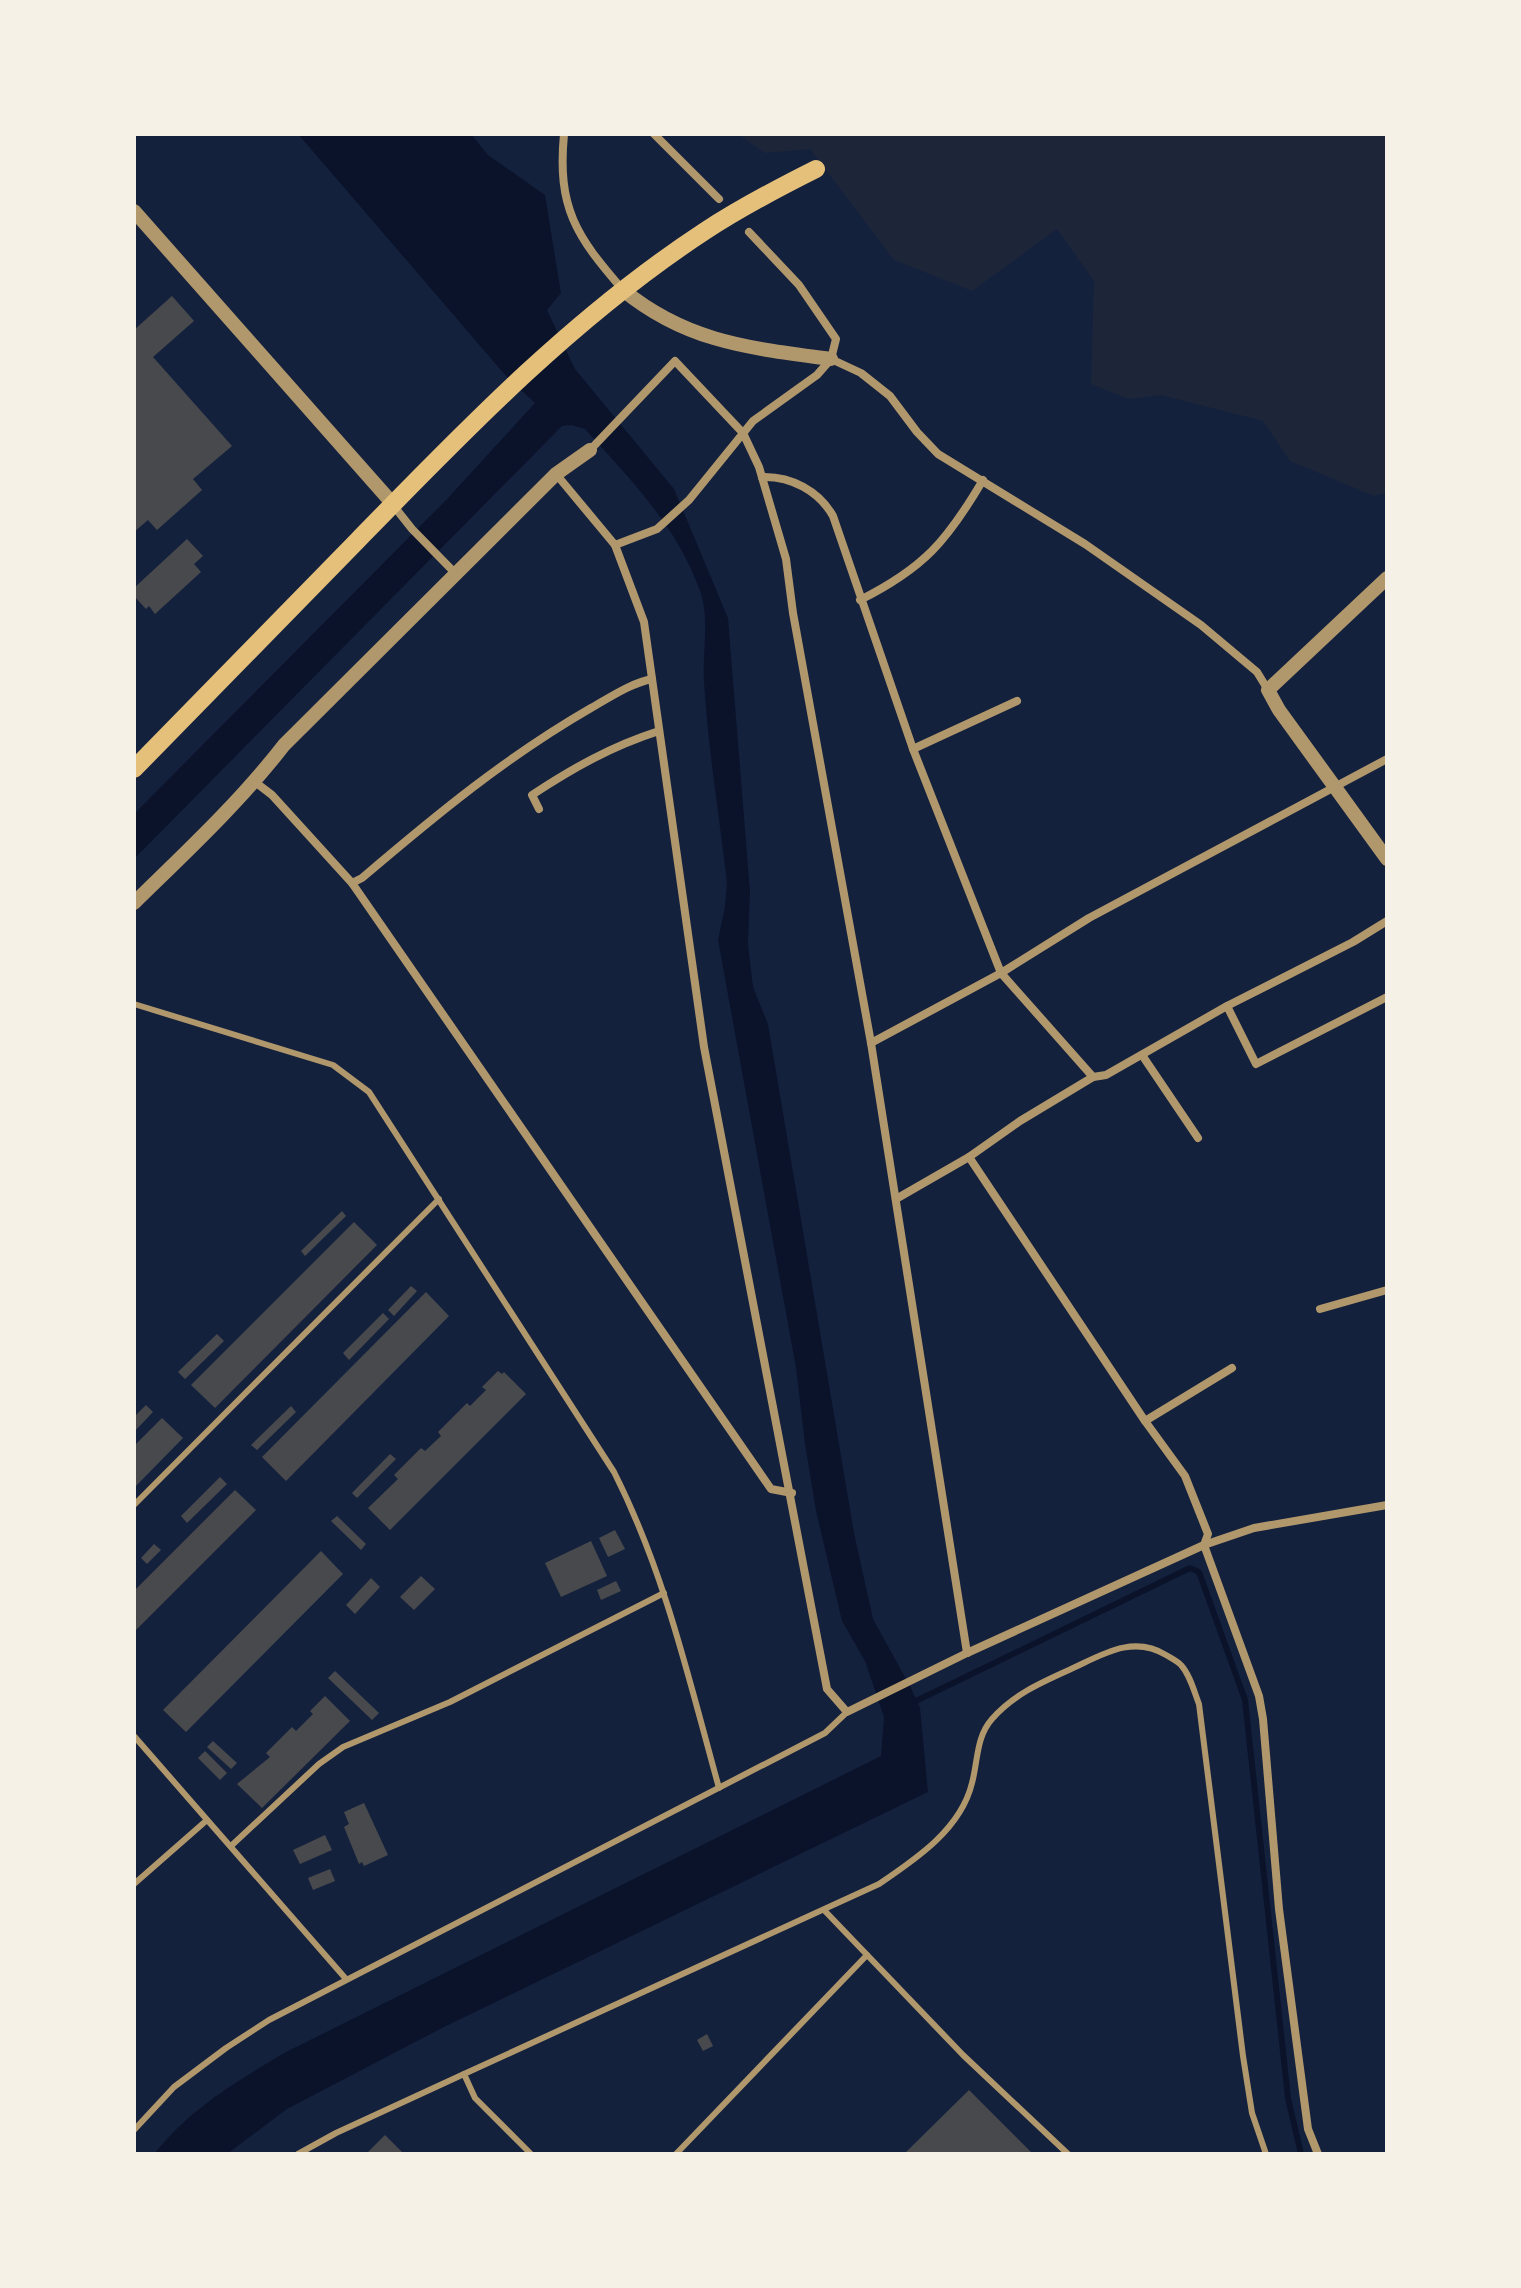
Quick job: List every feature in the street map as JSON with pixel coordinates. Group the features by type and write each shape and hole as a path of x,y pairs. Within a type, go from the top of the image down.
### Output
{"main road":[{"path":"134,769 393,504 566,337 623,290 704,231 756,199 816,169"}],"street":[{"path":"564,134 563,179 567,209 589,251 623,290 648,311 717,340 831,359 861,373 890,396 938,454 1085,544 1201,625 1257,672 1279,710 1387,859"},
{"path":"654,134 719,199"},
{"path":"134,211 452,571"},
{"path":"615,545 657,529 689,500 753,421 817,375 831,359 836,339 799,285 749,232"},
{"path":"134,903 255,782 284,745 452,571 556,474 590,450 675,361 743,433 762,477 786,559 793,613 871,1043 967,1653"},
{"path":"556,474 615,545 644,622 704,1047 792,1493 827,1689 847,1712 967,1653 1204,1545 1254,1528 1387,1505"},
{"path":"762,477 775,476 810,490 824,500 833,516 913,749 1001,973 1093,1077"},
{"path":"860,600 905,575 939,545 956,526 983,480"},
{"path":"1268,690 1387,578"},
{"path":"352,883 499,765 607,699 652,679"},
{"path":"913,749 1017,701"},
{"path":"539,809 532,795 557,778 628,741 659,731"},
{"path":"871,1043 1001,973 1089,918 1387,759"},
{"path":"255,782 272,795 352,883 771,1489 792,1493"},
{"path":"896,1199 969,1157 1020,1121 1093,1077 1106,1075 1387,921"},
{"path":"1227,1006 1256,1064 1387,997"},
{"path":"1142,1055 1198,1138"},
{"path":"969,1157 1185,1476 1208,1534 1204,1545 1259,1696 1279,1909 1308,2129 1318,2154"},
{"path":"1320,1309 1387,1290"},
{"path":"1145,1421 1232,1368"}],"lane":[{"path":"134,1004 333,1065 369,1092 614,1472 639,1523 664,1593 719,1788"},
{"path":"134,1505 439,1199"},
{"path":"231,1846 319,1764 343,1747 450,1702 664,1593"},
{"path":"298,2154 336,2133 879,1884 908,1864 961,1813 972,1784 980,1741 989,1722 1009,1702 1028,1689 1126,1645 1147,1646 1180,1664 1199,1704 1243,2056 1252,2113 1266,2154"},
{"path":"134,2130 174,2087 269,2020 825,1733 847,1712"},
{"path":"134,1736 346,1979"},
{"path":"134,1884 207,1820"},
{"path":"824,1910 963,2055 1068,2154"},
{"path":"676,2154 867,1955"},
{"path":"464,2074 475,2098 531,2154"}],"shaded area":[{"path":"298,134 471,134 488,155 545,195 561,293 547,310 575,369 674,489 728,618 750,891 748,944 753,987 768,1024 854,1533 873,1619 920,1708 928,1792 442,2028 287,2109 227,2154 154,2154 198,2110 284,2053 881,1756 884,1717 865,1661 842,1621 816,1511 796,1368 718,940 727,882 706,707 703,602 679,545 651,504 619,466 585,429 562,426 134,859 134,814 448,498 535,403 506,376"},
{"path":"738,134 1387,134 1387,493 1374,496 1290,461 1263,421 1161,395 1129,399 1091,384 1094,281 1057,229 972,291 894,260 810,149 765,153"}],"building":[{"path":"172,296 194,321 153,357 232,446 193,479 202,490 157,530 148,520 134,532 134,330"},
{"path":"187,539 203,556 194,564 201,572 155,614 134,596 134,588"},
{"path":"342,1211 346,1216 305,1256 301,1251"},
{"path":"354,1222 377,1245 215,1408 191,1385"},
{"path":"411,1286 417,1291 394,1316 388,1310"},
{"path":"426,1292 449,1316 286,1481 262,1457"},
{"path":"383,1313 389,1319 349,1360 343,1353"},
{"path":"217,1334 224,1341 185,1379 178,1372"},
{"path":"498,1371 504,1372 526,1394 390,1530 368,1508 398,1479 394,1475 421,1448 425,1451 441,1436 438,1432 467,1403 470,1406 486,1390 482,1387"},
{"path":"146,1405 153,1412 134,1432 134,1417"},
{"path":"291,1406 296,1412 257,1450 251,1445"},
{"path":"162,1418 183,1438 134,1488 134,1446"},
{"path":"390,1454 396,1459 357,1498 352,1493"},
{"path":"220,1477 227,1484 187,1523 181,1516"},
{"path":"235,1490 256,1510 134,1632 134,1591"},
{"path":"337,1516 366,1544 361,1550 331,1521"},
{"path":"615,1530 625,1549 608,1557 599,1538"},
{"path":"591,1541 607,1576 561,1597 545,1563"},
{"path":"154,1544 161,1550 147,1564 141,1558"},
{"path":"321,1551 343,1574 186,1732 163,1710"},
{"path":"421,1576 435,1589 414,1610 400,1597"},
{"path":"371,1578 380,1587 355,1614 346,1605"},
{"path":"616,1581 621,1591 601,1600 597,1590"},
{"path":"335,1671 379,1713 372,1720 328,1678"},
{"path":"325,1696 350,1721 262,1808 237,1784 270,1757 266,1753 292,1727 296,1731 313,1714 310,1711"},
{"path":"213,1741 237,1763 231,1769 207,1747"},
{"path":"205,1751 227,1773 220,1780 198,1758"},
{"path":"364,1803 388,1855 364,1866 362,1862 359,1864 344,1827 349,1824 344,1812"},
{"path":"325,1835 332,1850 300,1864 293,1850"},
{"path":"330,1869 335,1881 313,1890 308,1878"},
{"path":"707,2034 713,2046 703,2051 697,2040"},
{"path":"969,2090 1033,2154 904,2154"},
{"path":"385,2135 404,2154 366,2154"}],"waterway":[{"path":"916,1701 1190,1568 1199,1572 1245,1700 1288,2098 1301,2154"}]}
